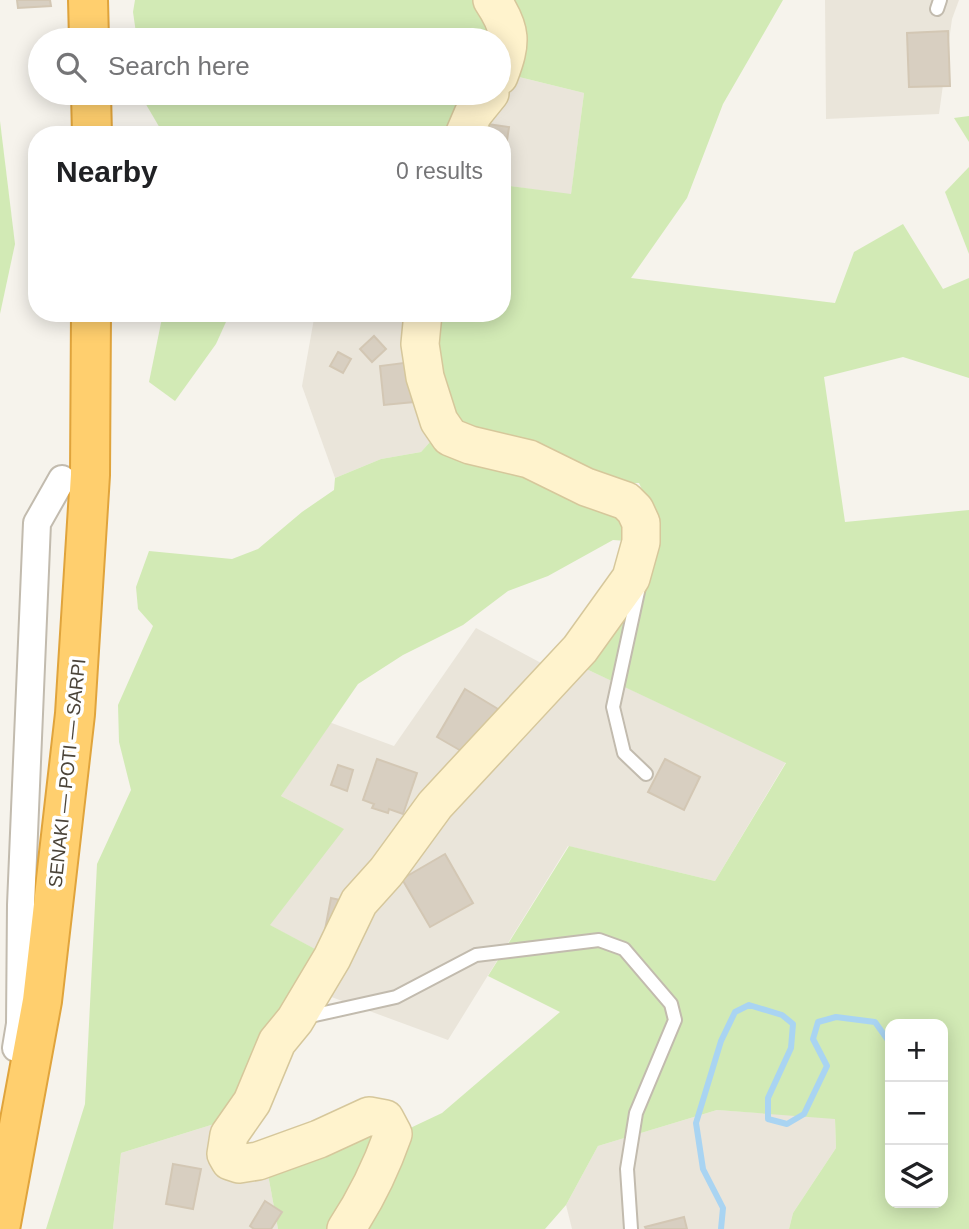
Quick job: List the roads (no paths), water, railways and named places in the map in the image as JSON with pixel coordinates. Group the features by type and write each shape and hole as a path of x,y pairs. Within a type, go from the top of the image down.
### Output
{"highway":[{"path":"88,0 89,28"},
{"path":"91,105 92,126"},
{"name":"SENAKI — POTI — SARPI","path":"0,1229 42,1001 75,714 90,475 91,322"}],"street":[{"path":"492,0 507,28"},
{"path":"468,126 480,105"},
{"path":"346,1229 365,1200 393,1134 385,1119 369,1116 318,1139 258,1161 240,1164 230,1161 226,1154 229,1135 252,1102 277,1042 295,1020 332,958 359,902 386,872 435,805 580,649 631,578 641,542 641,523 635,510 626,502 586,487 529,458 470,445 450,437 439,421 425,377 420,344 422,322"},
{"path":"0,1150 20,1024 21,905 37,523 62,479"}],"lane":[{"path":"641,542 641,579 613,706 624,753 646,774"},
{"path":"295,1020 396,997 476,955 599,940 624,949 671,1004 675,1020 636,1113 626,1170 631,1229"}],"waterway":[{"path":"721,1229 723,1208 703,1169 696,1123 721,1041 735,1012 749,1005 782,1015 793,1024 791,1048 768,1098 768,1119 787,1124 804,1114 827,1066 813,1039 818,1022 836,1017 875,1022 885,1036"}]}
